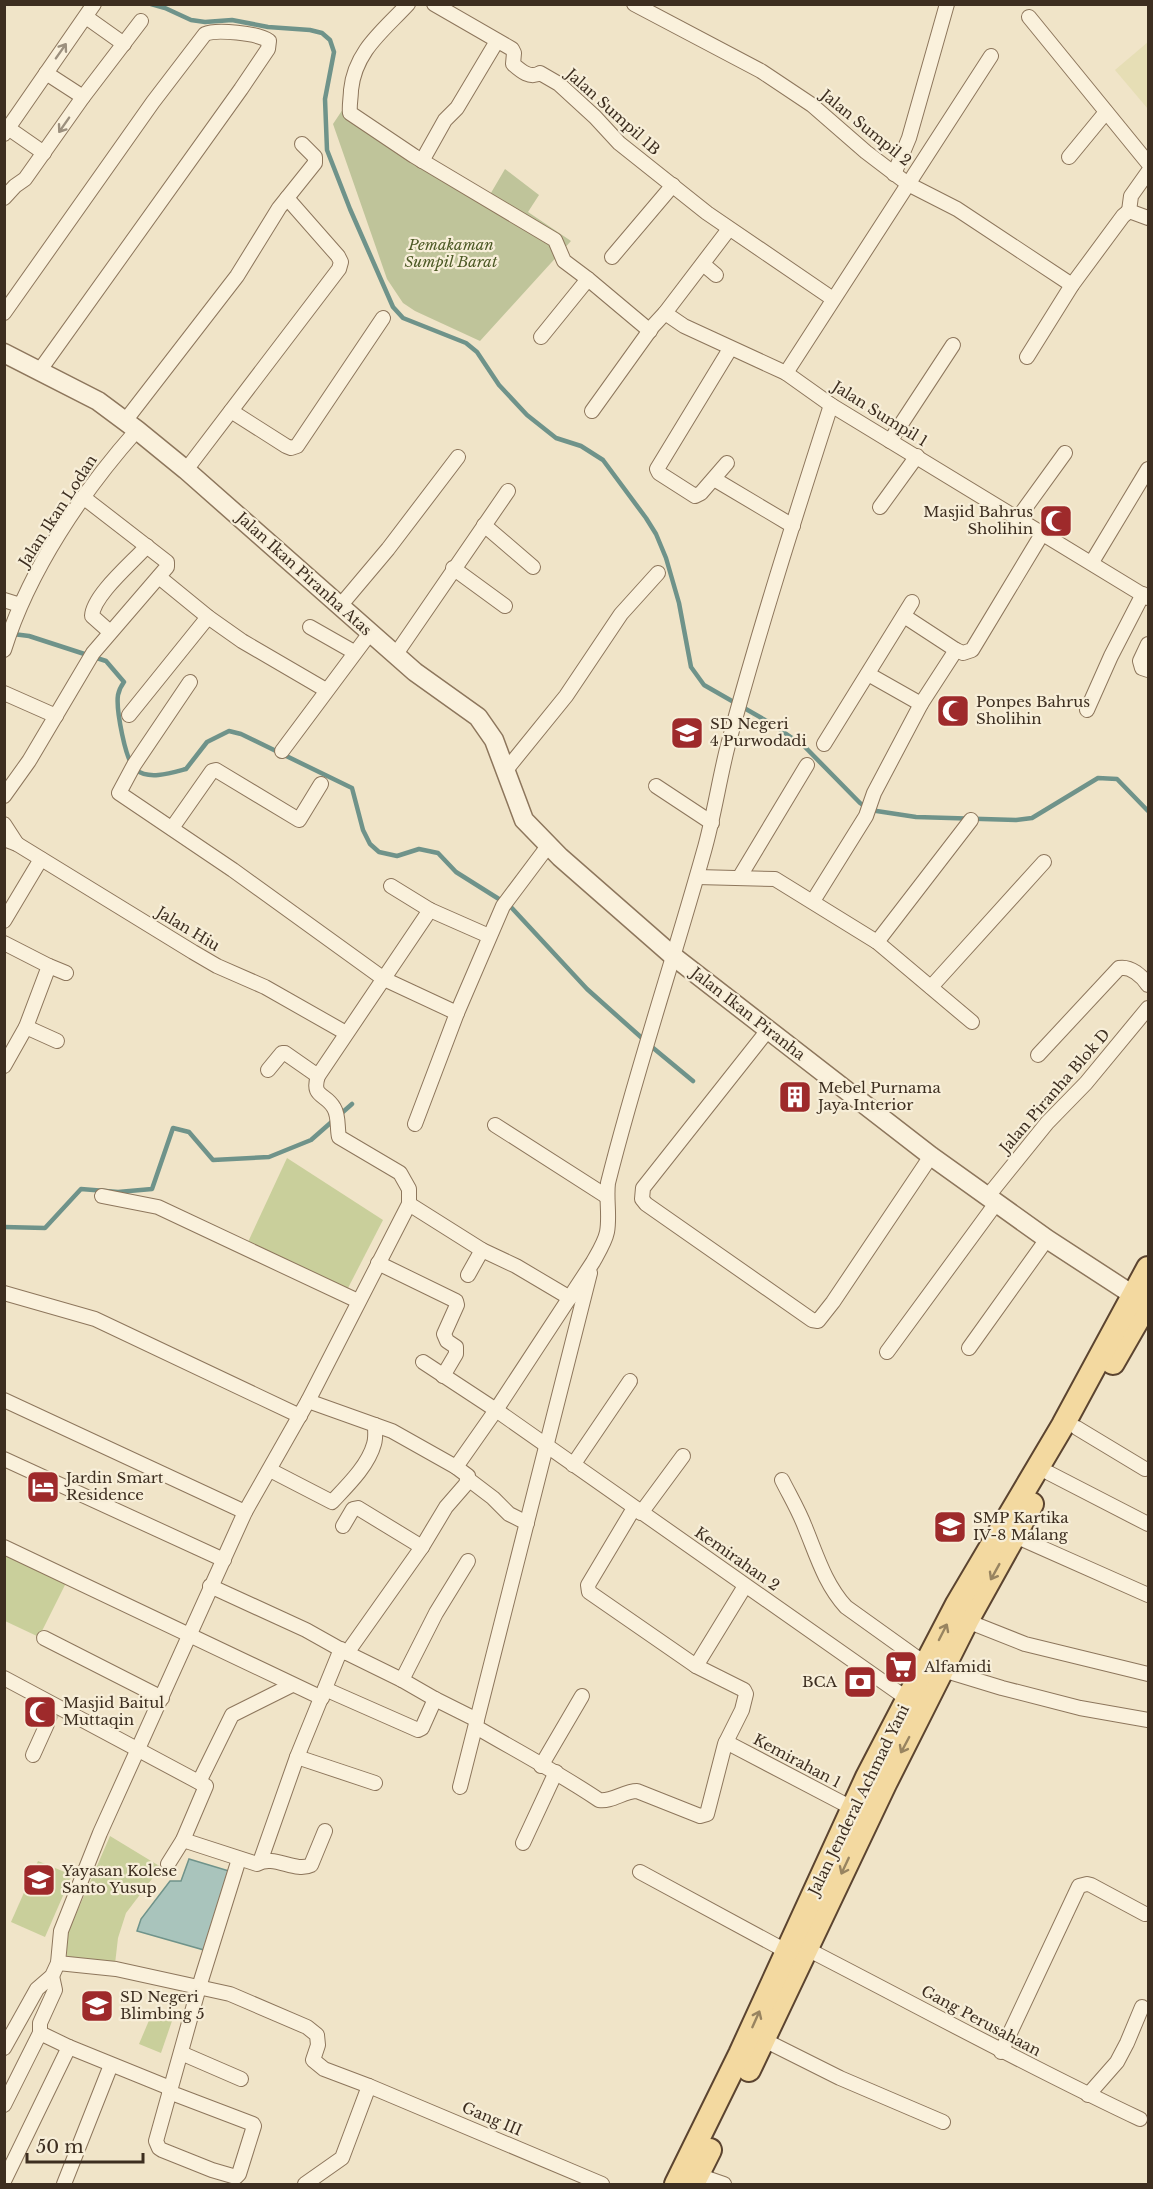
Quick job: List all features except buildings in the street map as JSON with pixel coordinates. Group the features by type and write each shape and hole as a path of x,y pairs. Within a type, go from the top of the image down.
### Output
{"main road":[{"name":"Jalan Jenderal Achmad Yani","path":"676,2184 740,2054 797,1950 876,1780 909,1700 967,1621 1049,1473 1077,1428 1141,1298 1149,1268"},
{"name":"Jalan Jenderal Achmad Yani","path":"696,2180 764,2040 852,1808 876,1780 935,1667 957,1604 1141,1298"}],"street":[{"path":"44,153 6,131 94,4"},
{"path":"408,4 369,45 357,63 352,78 349,111 355,118 422,161 555,240 564,261 650,331"},
{"name":"Jalan Sumpil 1B","path":"434,4 513,51 514,66 530,76 540,73 559,84 619,143 729,229 833,299"},
{"name":"Jalan Sumpil 2","path":"634,4 761,71 812,105 908,184 957,209 1072,285"},
{"path":"894,174 909,138 947,4"},
{"path":"86,17 124,44"},
{"path":"1029,17 1149,163"},
{"path":"4,198 10,182 26,179 141,21"},
{"path":"4,313 153,102 205,34 215,32 253,35 264,37 269,41 268,49 241,89 40,370"},
{"path":"422,161 445,120 457,108 497,41"},
{"path":"786,373 991,56"},
{"path":"46,73 84,97"},
{"path":"1069,158 1106,112"},
{"name":"Jalan Ikan Lodan","path":"8,639 20,605 40,567 83,497 237,276 287,198 315,163 315,158 302,144"},
{"path":"1028,357 1072,285 1123,216 1138,214 1131,196 1149,172"},
{"path":"612,257 673,185"},
{"path":"186,470 339,269 338,256 287,198"},
{"path":"592,411 650,331 667,315 729,229"},
{"path":"703,264 716,274"},
{"path":"541,336 588,279"},
{"name":"Jalan Sumpil 1","path":"667,315 684,326 786,373 831,405 1146,596"},
{"path":"231,411 286,446 291,448 297,446 383,318"},
{"path":"890,441 953,345"},
{"path":"727,463 699,495 695,496 659,473 657,469 730,348"},
{"name":"Jalan Ikan Piranha Atas","path":"4,353 98,401 131,426 186,470 415,672 478,717 494,740 524,820 548,846"},
{"path":"460,1787 593,1262 606,1232 606,1199 644,1050 712,823 723,767 743,690 831,405"},
{"path":"1018,518 1065,453"},
{"path":"880,507 916,456"},
{"path":"340,606 388,549 458,458"},
{"path":"1092,562 1149,469"},
{"path":"714,479 793,526"},
{"path":"396,654 508,491"},
{"path":"4,796 29,761 90,657 167,567 167,562 83,497"},
{"path":"484,525 533,567"},
{"path":"904,616 956,650 963,653 972,650 1042,534"},
{"path":"110,632 92,616 93,610 103,594 147,546"},
{"path":"453,568 505,606"},
{"path":"506,770 566,696 621,614 658,573"},
{"path":"159,577 208,617 326,690"},
{"path":"1088,710 1111,656 1146,596"},
{"path":"4,600 20,605"},
{"path":"824,744 912,602"},
{"path":"129,715 208,617"},
{"path":"310,627 354,652"},
{"path":"282,751 370,633"},
{"path":"1149,644 1140,662 1142,668 1149,670"},
{"path":"813,901 866,816 874,793 921,704 956,650"},
{"path":"868,675 921,704"},
{"path":"190,682 132,770 119,792 121,795 172,828 384,979 457,1013"},
{"path":"4,693 56,716"},
{"path":"739,878 807,765"},
{"path":"172,828 213,770 219,770 297,820 300,820 321,784"},
{"path":"656,786 712,823"},
{"path":"877,942 971,820"},
{"path":"4,824 11,842"},
{"name":"Jalan Hiu","path":"11,842 209,961 265,987 346,1033"},
{"path":"415,1124 489,936 506,902 548,846"},
{"name":"Jalan Ikan Piranha","path":"548,846 673,956 931,1156 1047,1239 1141,1298"},
{"path":"4,921 40,859"},
{"path":"931,987 1044,862"},
{"path":"697,877 775,879 877,942 972,1022"},
{"path":"391,886 430,910 489,936"},
{"path":"4,2104 40,2033 40,2023 55,1990 55,1970 61,1931 136,1750 162,1698 210,1586 245,1512 300,1416 410,1204 409,1189 400,1173 341,1140 333,1106 317,1091 318,1076 430,910"},
{"path":"4,943 66,973"},
{"path":"4,1066 26,1027 49,966"},
{"path":"1038,1055 1109,976 1119,968 1130,969 1149,985"},
{"name":"Jalan Piranha Blok D","path":"886,1352 1047,1123 1086,1083 1149,1008"},
{"path":"26,1027 57,1041"},
{"path":"768,1030 643,1188 642,1199 646,1204 812,1320 818,1321 931,1156"},
{"path":"268,1070 282,1053 285,1053 318,1076"},
{"path":"495,1125 606,1199"},
{"path":"102,1196 158,1207 358,1301"},
{"path":"410,1204 482,1250 516,1266 570,1298"},
{"path":"969,1348 1047,1239"},
{"path":"468,1275 482,1250"},
{"path":"456,1467 593,1262"},
{"path":"378,1263 456,1301 457,1305 444,1334 447,1341 456,1347 456,1354 443,1376"},
{"path":"4,1293 95,1319 300,1416"},
{"name":"Kemirahan 2","path":"423,1362 496,1410 909,1700"},
{"path":"573,1465 630,1381"},
{"path":"4,1400 245,1512"},
{"path":"308,1401 392,1431 466,1473 468,1479 509,1514 527,1523"},
{"path":"270,1470 332,1502 362,1467 370,1453 374,1445 375,1425"},
{"path":"1077,1428 1145,1468"},
{"path":"210,1586 306,1630 402,1680 476,1723 541,1766 556,1772 603,1801 637,1791 703,1816 708,1813 726,1742 742,1710 746,1694 744,1690 696,1666 589,1593 588,1585 638,1511 683,1456"},
{"path":"4,1459 224,1560"},
{"path":"1049,1473 1149,1524"},
{"path":"260,1862 297,1757 344,1651 422,1547 446,1507 468,1479"},
{"path":"782,1480 804,1524 826,1582 836,1597 846,1607 935,1667 1002,1688 1080,1708 1149,1720"},
{"path":"343,1526 352,1509 358,1508 422,1547"},
{"path":"1015,1536 1149,1595"},
{"path":"4,1547 292,1684 418,1730 422,1728 435,1699"},
{"path":"402,1680 436,1613 468,1561"},
{"path":"696,1666 745,1586"},
{"path":"967,1621 1025,1644 1149,1674"},
{"path":"44,1638 162,1698"},
{"path":"4,1678 55,1708 206,1786 183,1840 168,1864"},
{"path":"199,1782 232,1715 292,1684"},
{"path":"541,1766 582,1696"},
{"path":"33,1755 47,1724"},
{"name":"Kemirahan 1","path":"726,1742 852,1808"},
{"path":"297,1757 375,1782"},
{"path":"523,1843 556,1772"},
{"path":"183,1840 257,1864 278,1861 309,1867 325,1831"},
{"path":"40,2033 169,2090 253,2124 239,2174 236,2177 212,2170 159,2148 157,2138 169,2090 199,1987 239,1858"},
{"name":"Gang Perusahaan","path":"640,1872 797,1950 903,1998 1002,2052 1140,2119"},
{"path":"1002,2052 1079,1886 1091,1885 1145,1914"},
{"path":"4,2048 37,1989 55,1970 116,1969 199,1987"},
{"name":"Gang III","path":"199,1987 230,1994 307,2027 319,2038 314,2062 328,2070 602,2184"},
{"path":"1088,2095 1117,2062 1142,2007"},
{"path":"764,2040 840,2078 943,2122"},
{"path":"4,2181 69,2047"},
{"path":"181,2053 241,2079"},
{"path":"64,2184 111,2065"},
{"path":"316,2182 342,2158 369,2086"},
{"path":"696,2180 724,2184"}],"shaded area":[{"path":"1148,42 1148,109 1115,70"}],"green space":[{"name":"Pemakaman Sumpil Barat","path":"345,106 488,198 505,169 539,195 528,212 571,241 480,341 415,311 403,303 387,279 333,124"},
{"path":"287,1158 383,1220 347,1290 248,1242"},
{"path":"4,1549 68,1579 39,1637 5,1621"},
{"path":"110,1836 161,1867 126,1913 118,1938 115,1964 67,1961 67,1935"},
{"path":"38,1861 72,1875 45,1937 11,1922"},
{"path":"153,2011 173,2018 161,2053 139,2044"}],"water":[{"path":"189,1859 229,1871 204,1950 137,1931 141,1919 170,1881 181,1881"}],"waterway":[{"path":"151,4 191,20 205,22 232,20 268,27 310,30 322,33 330,40 334,52 325,99 327,150 393,307 403,318 466,343 477,352 499,385 527,415 556,438 581,446 603,460 656,534 666,558 679,603 691,667 704,685 772,724 805,747 860,803 870,810 916,817 1016,820 1032,818 1098,778 1117,779 1148,811"},
{"path":"13,634 29,636 106,661 124,682 118,695 122,734 128,757 136,770 141,773 160,775 186,769 207,742 229,731 241,734 352,788 363,830 370,844 379,852 397,856 419,849 438,853 456,872 510,906 587,989 693,1081"},
{"path":"4,1227 45,1228 81,1189 118,1192 152,1189 173,1128 189,1132 213,1160 269,1157 311,1140 352,1104"}],"tunnel":[{"path":"47,1724 54,1710"}],"place":[{"name":"Masjid Bahrus Sholihin","path":"1056,521"},
{"name":"Ponpes Bahrus Sholihin","path":"953,711"},
{"name":"SD Negeri 4 Purwodadi","path":"687,733"},
{"name":"Mebel Purnama Jaya Interior","path":"795,1097"},
{"name":"Jardin Smart Residence","path":"43,1487"},
{"name":"SMP Kartika IV-8 Malang","path":"950,1527"},
{"name":"Alfamidi","path":"901,1667"},
{"name":"BCA","path":"860,1682"},
{"name":"Masjid Baitul Muttaqin","path":"40,1712"},
{"name":"Yayasan Kolese Santo Yusup","path":"39,1880"},
{"name":"SD Negeri Blimbing 5","path":"97,2006"}]}
